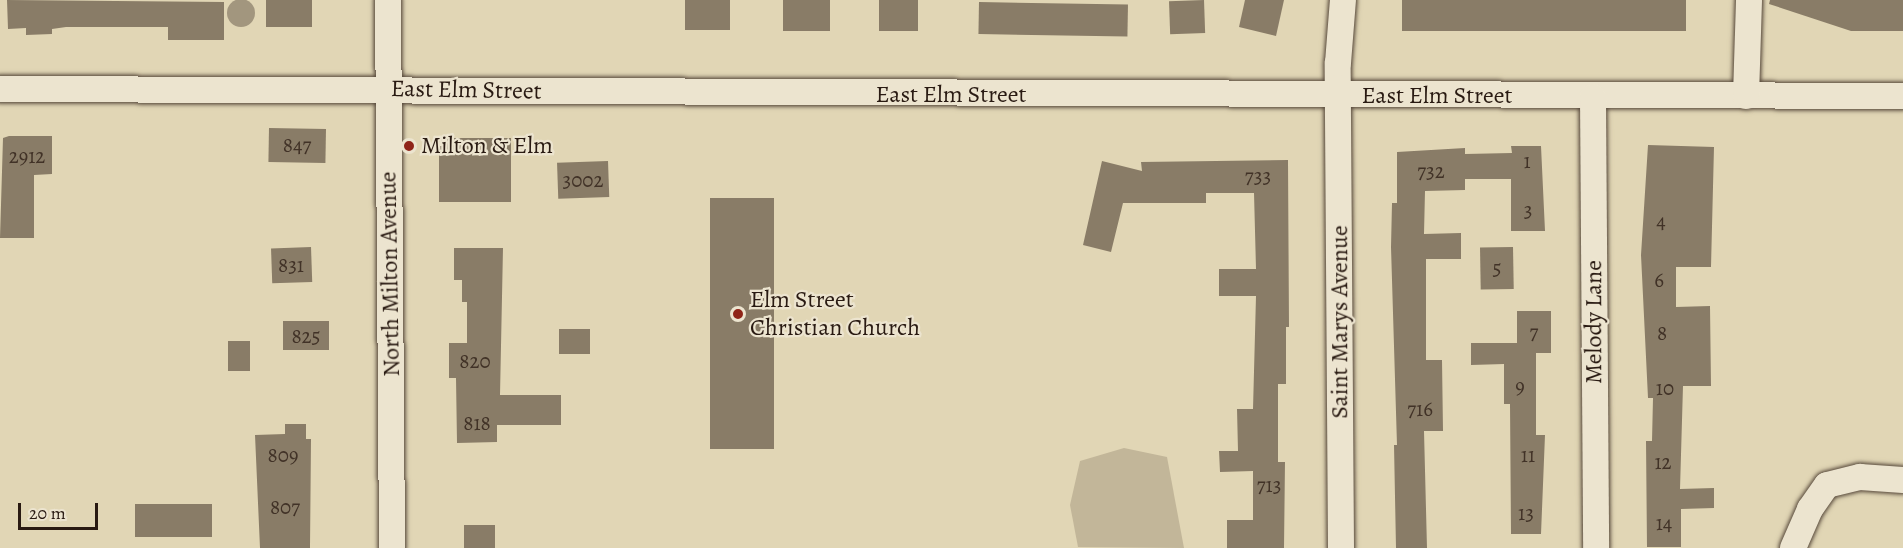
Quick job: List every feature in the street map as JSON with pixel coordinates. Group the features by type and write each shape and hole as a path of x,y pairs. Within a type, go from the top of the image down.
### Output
{"street":[{"name":"North Milton Avenue","path":"388,0 392,548"},
{"name":"Saint Marys Avenue","path":"1341,548 1339,95 1343,0"},
{"path":"1746,96 1749,0"},
{"name":"East Elm Street","path":"0,89 388,89 1593,97 1903,96"},
{"name":"Melody Lane","path":"1593,97 1596,548"},
{"path":"1793,548 1810,509 1827,485 1860,477 1903,480"}],"shaded area":[{"path":"241,-1 251,3 255,13 251,23 241,27 231,23 227,13 231,3"},
{"path":"1124,448 1167,457 1184,548 1078,547 1070,505 1080,461"}],"building":[{"path":"7,0 224,2 224,40 168,40 168,27 66,27 52,29 52,34 26,35 26,28 8,29"},
{"path":"266,0 312,0 312,27 266,27"},
{"path":"685,0 730,0 730,30 685,30"},
{"path":"783,0 830,0 830,31 783,31"},
{"path":"879,0 918,0 918,31 879,31"},
{"path":"1204,0 1205,33 1170,34 1169,1"},
{"path":"1245,0 1284,0 1276,36 1239,27"},
{"path":"1402,0 1686,0 1686,31 1402,31"},
{"path":"1770,0 1903,0 1903,31 1851,31 1769,4"},
{"path":"979,2 1128,5 1127,37 978,34"},
{"path":"269,128 326,129 325,163 268,162"},
{"path":"52,136 52,174 34,175 34,238 0,238 3,138"},
{"path":"439,138 511,138 511,202 439,202"},
{"path":"1648,145 1714,147 1711,267 1676,267 1676,307 1710,306 1711,386 1683,386 1680,489 1714,488 1714,508 1681,509 1681,547 1647,547 1646,441 1652,441 1653,398 1648,398 1641,255"},
{"path":"1511,146 1541,146 1545,231 1511,231 1511,179 1465,179 1465,190 1425,191 1424,234 1461,233 1461,259 1426,259 1426,360 1442,360 1443,431 1424,431 1427,548 1396,548 1394,445 1397,445 1391,247 1392,203 1397,203 1397,152 1465,148 1465,154 1512,153"},
{"path":"1288,160 1289,327 1286,327 1286,384 1278,384 1278,462 1285,462 1284,548 1227,548 1227,520 1253,520 1253,471 1220,472 1219,451 1238,451 1237,409 1253,409 1256,296 1219,296 1219,269 1256,269 1254,193 1206,193 1206,203 1123,203 1111,252 1083,245 1102,161 1142,171 1141,162"},
{"path":"608,161 609,197 558,199 557,163"},
{"path":"710,198 774,198 774,449 710,449"},
{"path":"311,247 312,282 272,283 271,248"},
{"path":"1513,247 1514,289 1481,290 1480,248"},
{"path":"454,248 503,248 500,395 561,395 561,425 497,425 497,442 457,443 456,378 449,378 449,343 467,343 467,302 462,302 462,280 454,280"},
{"path":"1517,311 1551,311 1551,353 1536,353 1536,435 1545,435 1541,534 1511,534 1510,404 1504,404 1504,364 1471,365 1471,343 1517,343"},
{"path":"283,321 329,321 329,350 283,350"},
{"path":"559,329 590,329 590,354 559,354"},
{"path":"228,341 250,341 250,371 228,371"},
{"path":"285,424 306,424 306,439 311,439 310,548 260,548 255,435 285,434"},
{"path":"135,504 212,504 212,537 135,537"},
{"path":"464,525 495,525 495,548 464,548"}],"place":[{"name":"Milton & Elm","path":"409,146"},
{"name":"Elm Street Christian Church","path":"738,314"}]}
